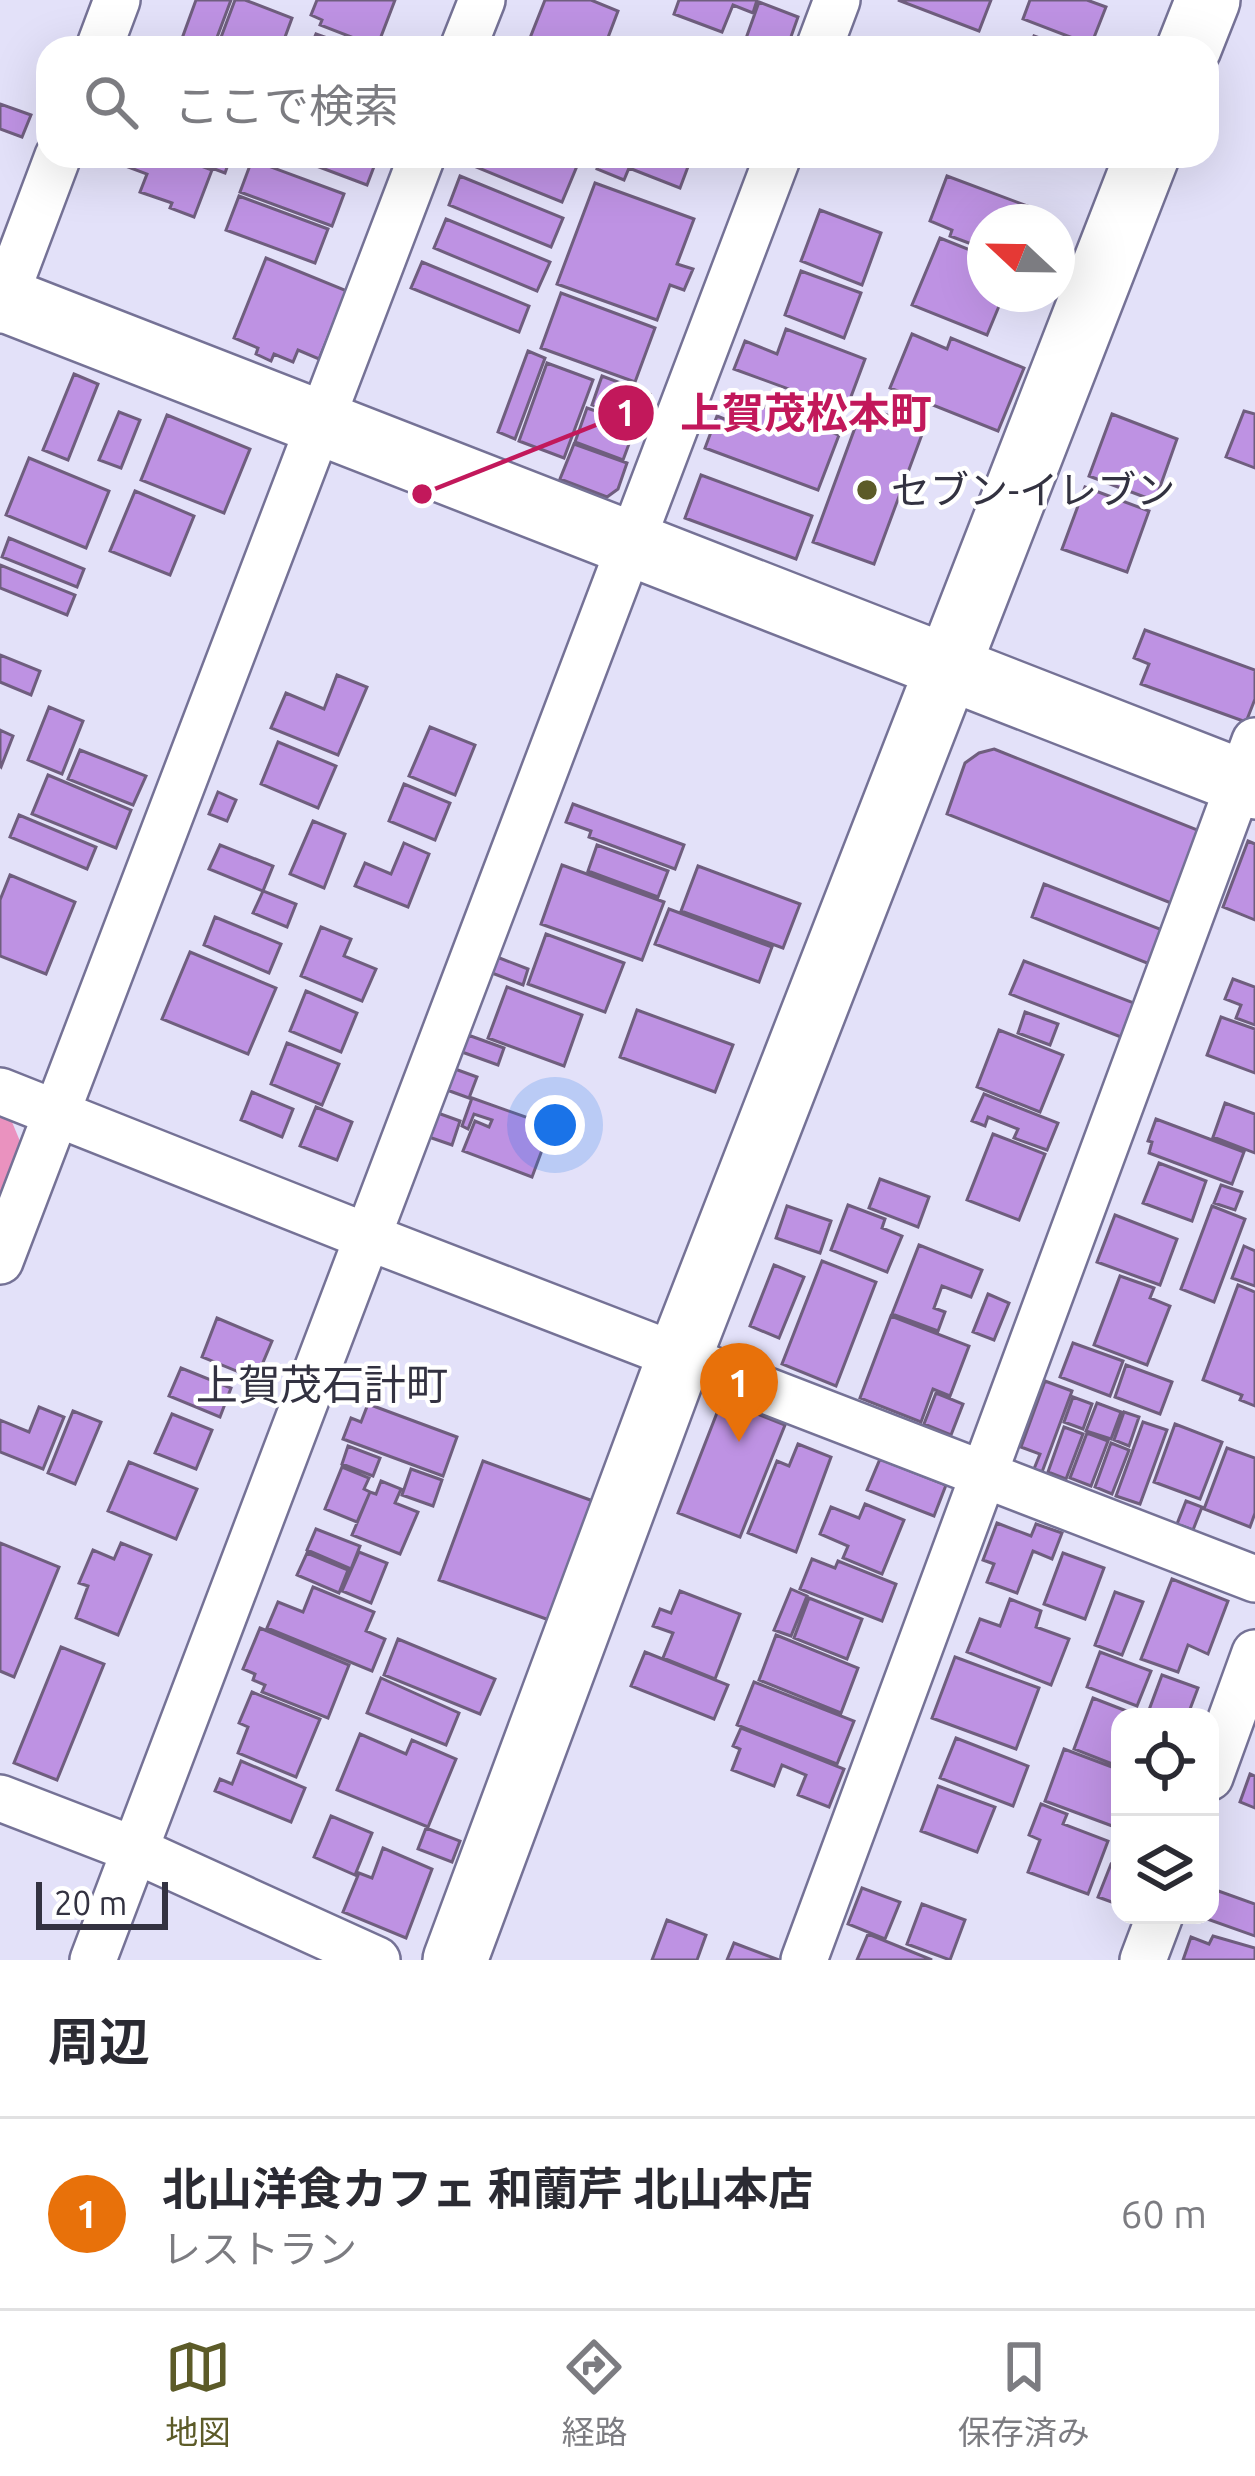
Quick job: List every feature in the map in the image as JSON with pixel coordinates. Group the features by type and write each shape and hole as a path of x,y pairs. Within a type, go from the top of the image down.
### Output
{"street":[{"path":"104,36 118,0"},
{"path":"468,36 482,0"},
{"path":"823,36 837,0"},
{"path":"1194,36 1208,0"},
{"path":"53,168 1,302 948,668 1250,770 804,1960"},
{"path":"0,1261 417,168"},
{"path":"94,1960 773,168"},
{"path":"455,1960 680,1355 1142,168"},
{"path":"0,1090 1255,1579"},
{"path":"1219,1752 1255,1653"},
{"path":"0,1798 135,1850 377,1960"},
{"path":"1143,1960 1157,1924"}],"shaded area":[{"path":"0,1117 12,1122 22,1146 0,1205"}],"building":[{"path":"196,0 231,0 218,36 183,36"},
{"path":"235,0 292,18 285,36 222,36"},
{"path":"317,0 395,0 381,36 348,36 320,25 322,20 311,15"},
{"path":"545,0 591,0 618,11 609,36 531,36"},
{"path":"679,0 757,0 753,13 733,5 722,32 674,14"},
{"path":"898,0 991,0 979,31"},
{"path":"1030,0 1087,0 1106,7 1095,36 1067,36 1023,19"},
{"path":"759,2 798,17 791,36 747,36"},
{"path":"0,104 31,115 22,137 0,129"},
{"path":"131,168 212,170 194,217 140,192 147,174"},
{"path":"249,168 274,168 344,194 332,226 240,192"},
{"path":"322,168 373,168 367,185"},
{"path":"478,168 576,168 562,202"},
{"path":"597,168 629,168 624,180"},
{"path":"629,168 688,168 680,188"},
{"path":"460,176 563,218 551,247 449,205"},
{"path":"947,176 1022,204 967,204 967,242 930,221"},
{"path":"595,183 694,219 677,264 693,269 684,290 670,285 657,320 557,284"},
{"path":"239,196 328,229 315,263 226,230"},
{"path":"820,210 881,233 862,285 801,261"},
{"path":"446,219 550,262 537,291 434,248"},
{"path":"940,238 967,249 967,312 997,312 987,335 912,305"},
{"path":"266,258 347,291 319,359 298,350 293,362 274,354 271,361 256,354 258,348 234,338"},
{"path":"422,262 529,306 519,332 411,288"},
{"path":"801,271 861,293 844,338 785,315"},
{"path":"561,293 655,328 635,382 541,348"},
{"path":"786,329 865,359 846,410 734,369 745,341 777,354"},
{"path":"912,334 947,349 951,338 1024,368 998,431 890,388"},
{"path":"528,351 545,358 515,439 498,432"},
{"path":"547,363 593,380 564,458 519,441"},
{"path":"74,374 98,384 68,460 43,450"},
{"path":"602,376 650,394 638,423 592,405"},
{"path":"736,396 839,435 818,490 705,448 717,416 727,420"},
{"path":"863,406 924,429 874,564 813,542"},
{"path":"587,408 636,425 623,460 575,442"},
{"path":"1244,411 1255,414 1255,468 1226,457"},
{"path":"119,412 140,420 121,468 99,460"},
{"path":"1112,414 1177,439 1155,501 1089,476"},
{"path":"167,415 250,449 224,513 141,480"},
{"path":"574,444 627,463 618,489 607,497 560,479"},
{"path":"29,458 109,491 86,548 6,515"},
{"path":"701,475 812,516 796,559 685,518"},
{"path":"1085,487 1149,511 1127,572 1062,549"},
{"path":"135,491 194,516 170,575 110,551"},
{"path":"9,538 84,569 77,587 2,557"},
{"path":"0,565 75,595 67,615 0,588"},
{"path":"1145,630 1255,670 1255,699 1246,722 1141,684 1149,664 1134,658"},
{"path":"0,655 40,671 31,695 0,682"},
{"path":"337,675 367,687 338,755 271,728 286,693 324,709"},
{"path":"49,707 83,721 62,774 28,760"},
{"path":"430,727 475,745 455,795 409,776"},
{"path":"0,730 13,736 1,767 0,766"},
{"path":"278,742 336,766 318,808 261,784"},
{"path":"994,749 1205,833 1176,905 947,814 965,763"},
{"path":"80,750 146,776 133,805 68,779"},
{"path":"48,775 131,810 116,848 32,814"},
{"path":"404,784 450,803 435,840 389,821"},
{"path":"218,792 236,800 227,821 209,814"},
{"path":"573,804 684,845 675,869 589,837 591,831 566,822"},
{"path":"19,815 96,847 87,869 10,837"},
{"path":"313,821 345,834 324,888 290,874"},
{"path":"1248,841 1255,844 1255,920 1223,907"},
{"path":"404,843 429,854 408,907 355,886 365,863 391,874"},
{"path":"220,845 273,866 263,891 209,869"},
{"path":"597,845 668,871 658,897 588,871"},
{"path":"562,865 664,902 642,960 541,924"},
{"path":"698,866 800,904 783,948 681,911"},
{"path":"10,875 75,902 46,974 0,956 0,900"},
{"path":"1044,884 1165,931 1152,965 1032,917"},
{"path":"263,891 296,904 287,927 253,913"},
{"path":"669,909 772,947 759,982 655,944"},
{"path":"215,917 281,944 269,973 204,945"},
{"path":"321,927 351,939 344,956 376,969 362,1001 301,976"},
{"path":"546,934 624,963 605,1012 528,984"},
{"path":"190,952 276,988 248,1054 162,1019"},
{"path":"497,957 528,969 523,985 492,973"},
{"path":"1024,961 1134,1003 1121,1037 1010,994"},
{"path":"1233,979 1255,987 1255,1025 1236,1018 1241,1005 1225,999"},
{"path":"507,987 582,1015 564,1066 488,1038"},
{"path":"306,991 357,1013 341,1052 290,1031"},
{"path":"637,1010 733,1045 715,1092 620,1057"},
{"path":"1025,1012 1058,1024 1050,1045 1018,1033"},
{"path":"1221,1017 1255,1029 1255,1073 1207,1055"},
{"path":"999,1030 1063,1055 1040,1112 977,1087"},
{"path":"468,1035 504,1048 498,1065 462,1052"},
{"path":"287,1043 339,1064 322,1105 271,1084"},
{"path":"455,1069 477,1077 469,1098 447,1090"},
{"path":"252,1092 293,1109 282,1137 241,1120"},
{"path":"984,1094 1058,1123 1047,1150 1014,1138 1018,1129 988,1117 985,1126 972,1121"},
{"path":"472,1098 551,1126 532,1177 463,1151 475,1121 489,1127 492,1120 474,1114 468,1129 462,1126"},
{"path":"1225,1103 1255,1114 1255,1153 1213,1137"},
{"path":"316,1107 352,1122 337,1160 300,1146"},
{"path":"435,1112 460,1121 452,1145 426,1136"},
{"path":"1156,1119 1244,1152 1232,1184 1149,1153"},
{"path":"993,1134 1045,1154 1019,1220 967,1200"},
{"path":"1159,1163 1206,1181 1192,1221 1143,1203"},
{"path":"880,1179 929,1197 918,1227 869,1208"},
{"path":"1221,1185 1242,1192 1235,1210 1214,1203"},
{"path":"848,1205 885,1219 882,1228 902,1236 887,1272 831,1250"},
{"path":"787,1206 831,1221 820,1253 776,1238"},
{"path":"1212,1206 1245,1219 1214,1302 1181,1289"},
{"path":"1115,1215 1177,1239 1160,1285 1097,1262"},
{"path":"919,1245 982,1270 971,1297 942,1286 934,1308 945,1312 938,1331 892,1314"},
{"path":"1244,1246 1255,1251 1255,1286 1232,1278"},
{"path":"822,1261 876,1282 836,1386 782,1364"},
{"path":"774,1265 804,1277 779,1338 750,1326"},
{"path":"1120,1276 1154,1288 1150,1298 1170,1306 1147,1365 1094,1345"},
{"path":"1238,1285 1255,1292 1255,1406 1240,1400 1242,1395 1203,1380"},
{"path":"988,1294 1009,1303 994,1340 973,1332"},
{"path":"891,1316 969,1346 950,1396 933,1389 921,1422 860,1398"},
{"path":"217,1318 272,1341 256,1379 202,1357"},
{"path":"1073,1343 1123,1361 1110,1396 1060,1377"},
{"path":"1126,1365 1172,1382 1160,1414 1115,1397"},
{"path":"181,1368 231,1388 220,1417 169,1396"},
{"path":"1045,1381 1072,1391 1042,1472 1034,1469 1040,1454 1021,1447"},
{"path":"936,1393 963,1404 951,1435 924,1424"},
{"path":"1073,1397 1092,1404 1083,1429 1064,1422"},
{"path":"722,1400 785,1425 740,1537 678,1513"},
{"path":"1097,1403 1121,1412 1111,1439 1086,1431"},
{"path":"368,1404 457,1437 443,1476 343,1439 351,1418 361,1422"},
{"path":"39,1407 64,1417 43,1469 0,1452 0,1420 29,1432"},
{"path":"73,1411 101,1422 75,1484 48,1473"},
{"path":"1124,1412 1139,1417 1129,1446 1114,1440"},
{"path":"172,1414 212,1430 196,1469 155,1453"},
{"path":"1143,1422 1167,1430 1140,1504 1116,1496"},
{"path":"1175,1424 1222,1442 1200,1499 1154,1482"},
{"path":"1064,1427 1083,1434 1066,1479 1048,1472"},
{"path":"1087,1433 1108,1441 1091,1486 1070,1478"},
{"path":"1111,1443 1129,1450 1112,1494 1095,1487"},
{"path":"798,1444 831,1457 796,1552 748,1533 777,1461 789,1466"},
{"path":"348,1446 380,1458 373,1476 342,1464"},
{"path":"1227,1448 1255,1458 1255,1513 1250,1527 1204,1509"},
{"path":"880,1459 946,1485 934,1516 867,1490"},
{"path":"483,1461 593,1501 549,1620 439,1580"},
{"path":"129,1462 197,1489 176,1539 108,1511"},
{"path":"342,1467 369,1478 364,1489 370,1492 357,1522 325,1509"},
{"path":"411,1469 442,1480 433,1506 402,1495"},
{"path":"381,1481 401,1489 395,1503 418,1512 400,1554 352,1535 370,1492 376,1494"},
{"path":"1186,1501 1202,1507 1193,1530 1177,1524"},
{"path":"865,1504 904,1520 882,1574 843,1558 848,1546 820,1534 831,1507 859,1518"},
{"path":"997,1523 1031,1536 1036,1524 1062,1533 1052,1559 1033,1551 1017,1593 987,1582 994,1564 983,1560"},
{"path":"316,1529 360,1546 351,1569 307,1550"},
{"path":"0,1543 59,1567 14,1677 0,1671"},
{"path":"121,1543 151,1555 118,1635 76,1618 88,1586 79,1583 93,1550 114,1559"},
{"path":"359,1552 387,1563 371,1603 342,1591"},
{"path":"307,1553 348,1570 339,1593 297,1575"},
{"path":"1063,1553 1104,1568 1085,1619 1044,1604"},
{"path":"812,1559 835,1568 838,1561 896,1584 882,1621 800,1589"},
{"path":"1172,1579 1228,1601 1208,1654 1188,1645 1178,1672 1141,1659"},
{"path":"313,1587 374,1612 366,1631 385,1639 372,1671 267,1628 278,1602 303,1612"},
{"path":"791,1589 807,1596 791,1636 774,1630"},
{"path":"680,1591 740,1614 715,1679 663,1658 673,1633 653,1626 660,1609 671,1613"},
{"path":"1115,1592 1143,1602 1122,1655 1095,1645"},
{"path":"809,1598 862,1619 847,1659 794,1638"},
{"path":"1010,1599 1041,1611 1036,1627 1069,1639 1051,1685 967,1652 980,1619 1000,1626"},
{"path":"260,1628 349,1665 328,1718 262,1692 265,1685 243,1669"},
{"path":"776,1635 858,1668 841,1713 759,1680"},
{"path":"398,1639 495,1679 480,1714 384,1675"},
{"path":"61,1647 104,1664 57,1780 14,1763"},
{"path":"645,1652 728,1685 714,1719 631,1686"},
{"path":"1100,1652 1151,1671 1137,1706 1087,1687"},
{"path":"955,1657 1039,1688 1016,1749 932,1718"},
{"path":"1162,1675 1198,1688 1190,1708 1150,1708"},
{"path":"381,1678 459,1713 446,1745 367,1713"},
{"path":"754,1682 854,1721 837,1764 737,1725"},
{"path":"252,1692 320,1719 296,1777 238,1753 248,1727 239,1723"},
{"path":"1093,1698 1119,1708 1111,1708 1111,1763 1074,1749"},
{"path":"741,1728 844,1769 829,1807 798,1795 806,1775 782,1765 774,1786 732,1770 740,1749 733,1746"},
{"path":"360,1734 406,1754 412,1740 456,1759 428,1827 337,1790"},
{"path":"956,1738 1028,1766 1013,1806 940,1778"},
{"path":"1064,1749 1111,1767 1111,1826 1045,1801"},
{"path":"241,1761 305,1788 291,1822 215,1791 220,1779 232,1784"},
{"path":"1250,1774 1255,1776 1255,1808 1240,1802"},
{"path":"938,1786 995,1807 977,1852 921,1831"},
{"path":"1041,1804 1067,1814 1063,1824 1108,1841 1088,1894 1028,1872 1040,1840 1029,1835"},
{"path":"331,1816 372,1833 355,1875 314,1857"},
{"path":"426,1828 460,1841 452,1862 418,1849"},
{"path":"383,1848 432,1869 406,1938 343,1912 359,1873 372,1878"},
{"path":"1111,1864 1111,1902 1098,1897"},
{"path":"862,1888 900,1902 885,1939 848,1924"},
{"path":"1219,1891 1255,1904 1255,1936 1219,1923"},
{"path":"922,1904 965,1920 950,1960 907,1944"},
{"path":"667,1920 706,1935 697,1960 652,1960"},
{"path":"868,1934 932,1960 857,1960"},
{"path":"1213,1936 1255,1948 1255,1960 1183,1960 1191,1937 1209,1944"},
{"path":"734,1943 779,1960 727,1960"}],"place":[{"name":"セブン-イレブン","path":"867,490"},
{"name":"上賀茂松本町","path":"422,494"},
{"name":"北山洋食カフェ 和蘭芹 北山本店","path":"739,1442"}],"district":[{"name":"上賀茂石計町","path":"322,1385"}]}
